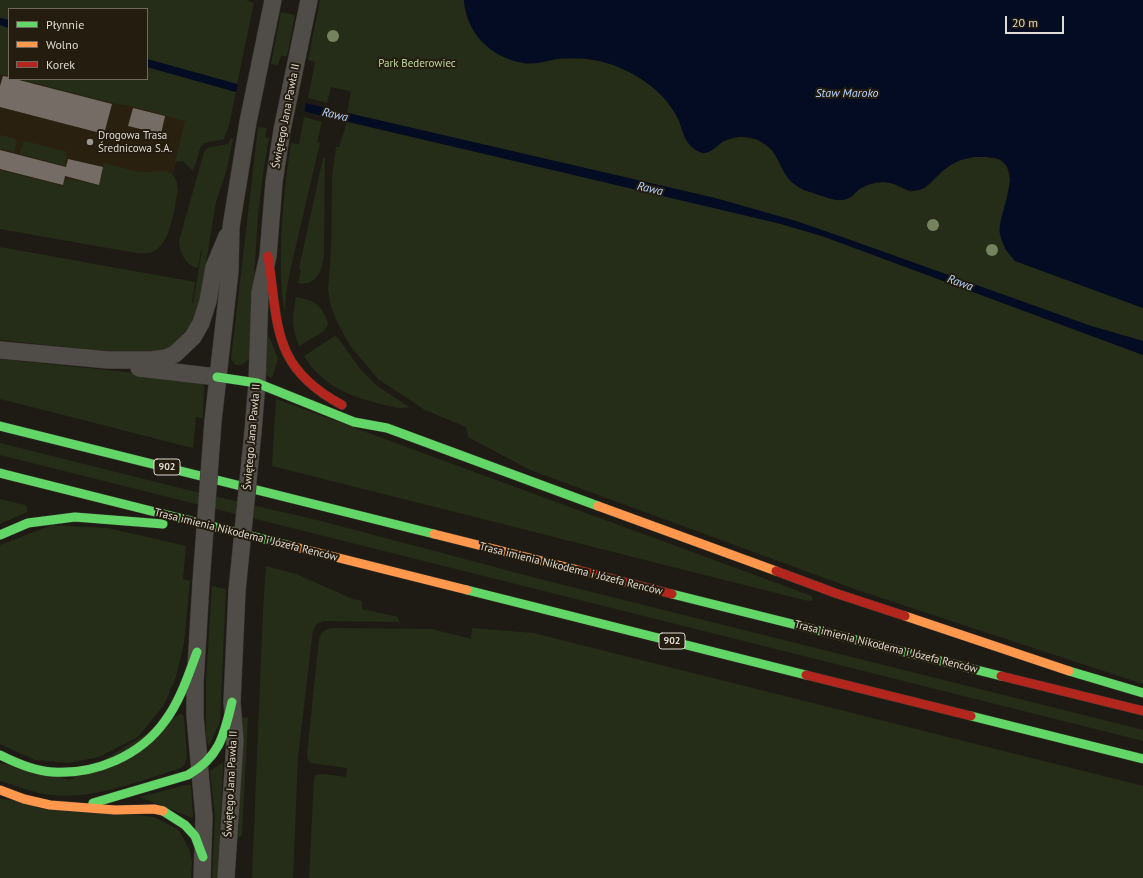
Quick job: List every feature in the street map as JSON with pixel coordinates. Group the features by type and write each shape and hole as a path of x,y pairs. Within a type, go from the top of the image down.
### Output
{"main road":[{"path":"268,256 279,334 289,360 302,376 317,390 331,400 357,411 387,428 835,593 1067,670 1143,693"},
{"path":"217,377 257,383 283,392 354,422 387,428"},
{"path":"0,421 10,428"},
{"name":"Trasa imienia Nikodema i Józefa Renców","path":"0,426 1143,712"},
{"name":"Trasa imienia Nikodema i Józefa Renców","path":"0,473 1143,759"},
{"path":"0,535 28,523 75,516 113,522 156,524 200,523"},
{"path":"0,755 31,768 52,772 71,772 90,769 122,757 138,748 153,735 164,722 186,684 197,652"},
{"path":"81,806 188,775 199,770 215,752 221,742 232,702"},
{"path":"0,790 24,799 50,805 81,806 115,810 163,811 184,825 195,836 203,857"}],"street":[{"path":"202,878 204,817 194,716 201,583 213,421 230,271 231,227 248,122 273,0"},
{"name":"Świętego Jana Pawła II","path":"226,878 235,741 232,702 237,591 257,383 260,292 268,256 274,182 282,130 310,0"},
{"path":"0,350 108,360 151,360 166,358 175,354 193,337 201,323 208,301 214,267 231,227"},
{"path":"108,360 140,368 217,377"}],"shaded area":[{"name":"Drogowa Trasa Średnicowa S.A.","path":"0,67 8,70 8,80 50,80 187,115 157,243 0,227"}],"green space":[{"path":"0,0 246,0 254,3 237,84 148,59 148,8 8,8 8,20 0,18"},
{"name":"Park Bederowiec","path":"320,0 464,0 465,10 558,59 587,59 601,61 617,66 641,78 660,93 670,105 678,118 685,139 724,141 740,137 758,140 773,151 782,168 802,189 827,197 841,200 851,197 859,189 870,184 883,182 893,183 910,192 930,184 948,166 960,160 974,157 988,157 1000,160 1007,167 1010,180 1007,197 1005,249 1015,261 1143,308 1143,341 1091,326 796,221 715,198 347,113 351,91 331,87 327,103 308,98 315,62 308,60"},
{"path":"281,12 295,15 287,56 281,56 278,65 271,64"},
{"path":"0,25 8,28 8,76 0,74"},
{"path":"148,67 236,92 229,125 224,139 205,143 201,146 193,171 183,161 175,162 185,121 131,106 112,103 23,80 148,80"},
{"path":"304,117 322,122 317,142 320,143 290,271 285,312 281,274 281,245 284,202 291,143 299,144"},
{"path":"347,122 713,207 822,236 1143,355 1143,684 860,591 530,470 468,437 466,427 425,410 378,379 351,347 339,326 331,307 328,290 331,248 332,176 336,147 339,147"},
{"path":"258,127 267,128 265,137 269,138 258,215 249,358 244,363 237,365 231,359"},
{"path":"0,135 14,138 17,142 14,152 0,149"},
{"path":"231,138 233,139 227,169 216,202 199,305 187,334 165,351 135,354 0,340 0,247 195,282 193,303 202,250 198,268 190,264 184,258 179,241 204,152 207,148 228,144"},
{"path":"25,141 67,152 65,166 20,154"},
{"path":"323,158 325,158 324,254 320,271 316,278 308,283 301,284 298,283 301,270 299,268"},
{"path":"104,163 127,170 140,172 159,171 170,173 174,176 177,182 178,190 171,225 164,242 152,252 136,253 0,229 0,170 63,186 65,178 99,185"},
{"path":"296,297 317,304 323,312 328,324 324,331 299,346 293,322"},
{"path":"268,334 278,358 272,378 264,374 266,335"},
{"path":"335,336 361,370 376,385 409,407 395,407 369,401 337,388 319,375 304,356"},
{"path":"0,359 185,378 204,382 203,418 196,417 193,448 0,399"},
{"path":"276,399 812,596 813,600 809,601 800,599 272,466"},
{"path":"0,443 188,490 321,521 544,580 1143,730 1143,741 0,455"},
{"path":"0,499 25,505 27,507 27,512 0,524"},
{"path":"52,525 108,528 186,546 183,579 190,581 184,643 176,677 164,705 138,737 99,757 68,763 35,760 0,744 0,545"},
{"path":"266,566 296,574 353,599 362,601 362,609 398,617 399,622 324,621 317,624 313,630 298,757 293,878 252,878"},
{"path":"212,586 226,589 220,721 209,746 206,736 206,681"},
{"path":"333,628 432,629 471,639 472,628 534,633 1143,786 1143,878 309,878 314,779 316,775 323,774 346,777 347,768 311,763 308,760 307,754 319,638 324,631"},
{"path":"180,714 184,717 187,757 185,764 181,768 114,789 78,795 61,796 44,794 0,781 0,763 70,780"},
{"path":"242,717 248,718 242,835 236,840"},
{"path":"222,763 218,878 212,878 215,818 210,771"},
{"path":"189,784 191,786 192,818 140,797"},
{"path":"0,799 154,817 179,830 189,849 192,862 191,878 0,878"}],"water":[{"name":"Staw Maroko","path":"464,0 1143,0 1143,308 1015,261 1002,242 1000,234 1002,216 1010,185 1010,175 1007,167 999,159 992,157 975,157 963,159 942,171 927,186 919,190 914,191 893,184 880,182 861,188 847,199 830,199 806,191 794,184 785,173 771,149 754,138 732,138 724,141 707,153 699,152 694,149 688,143 680,123 662,96 649,84 625,70 600,61 592,60 566,58 536,63 523,63 500,55 482,42 475,33 469,23"},
{"path":"0,18 8,20 8,28 0,25"},
{"name":"Rawa","path":"148,59 309,104 715,198 796,221 1091,326 1143,341 1143,355 822,236 781,224 307,112 148,67"}],"pier":[{"path":"238,82 306,102 304,114 236,94"},
{"path":"326,107 347,111 344,123 323,118"}],"building":[{"path":"3,76 8,77 8,80 19,80 112,104 104,134 0,107 0,86"},
{"path":"133,108 165,116 161,134 128,126"},
{"path":"0,150 66,167 68,159 103,167 99,185 65,176 63,185 0,169"}],"traffic: fast":[{"path":"217,377 257,383 354,422 387,428 598,506"},
{"path":"0,426 434,534"},
{"path":"0,473 291,546"},
{"path":"0,535 28,523 75,517 163,524"},
{"path":"467,590 806,675"},
{"path":"672,594 1001,676"},
{"path":"0,755 19,764 52,772 84,770 115,761 143,744 165,721 183,688 197,652"},
{"path":"1069,671 1143,693"},
{"path":"93,803 188,775 199,768 214,753 219,744 232,702"},
{"path":"971,716 1143,759"},
{"path":"163,811 185,825 195,836 203,857"}],"traffic: slow":[{"path":"598,506 776,571"},
{"path":"434,534 578,570"},
{"path":"291,546 467,590"},
{"path":"905,616 1069,671"},
{"path":"0,790 24,799 50,805 115,810 154,809 163,811"}],"traffic: jam":[{"path":"268,256 278,324 282,342 290,360 302,376 319,391 342,405"},
{"path":"578,570 672,594"},
{"path":"776,571 835,593 905,616"},
{"path":"806,675 971,716"},
{"path":"1001,676 1143,711"}],"place":[{"name":"Drogowa Trasa Średnicowa S.A.","path":"90,142"}]}
